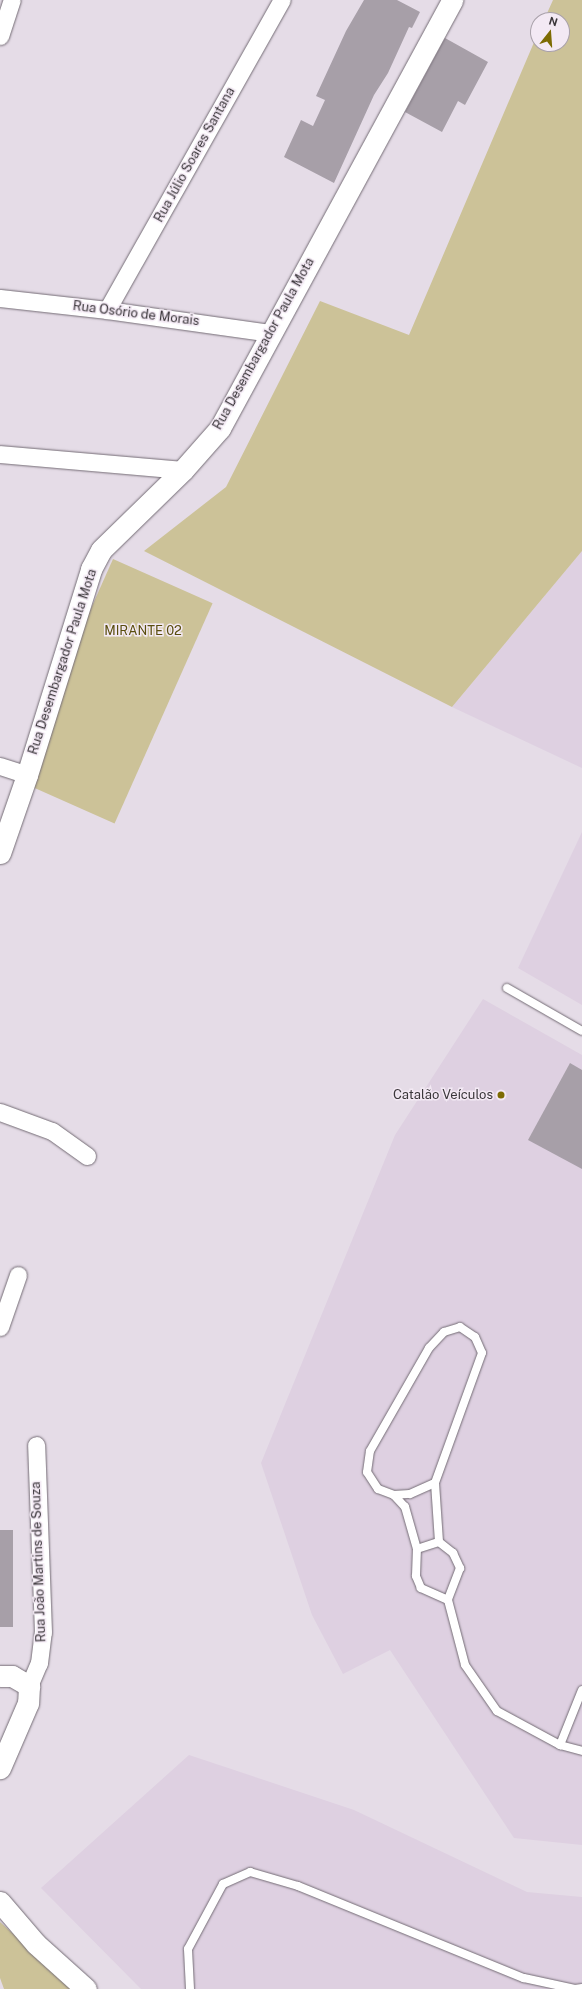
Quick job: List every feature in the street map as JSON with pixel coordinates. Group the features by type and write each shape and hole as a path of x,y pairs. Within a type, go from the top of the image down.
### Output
{"street":[{"path":"0,36 12,0"},
{"name":"Rua Júlio Soares Santana","path":"107,310 282,0"},
{"name":"Rua Desembargador Paula Mota","path":"0,853 27,775 91,569 101,550 183,470 220,428 452,0"},
{"name":"Rua Osório de Morais","path":"0,298 107,310 271,333"},
{"path":"0,454 183,470"},
{"path":"0,766 27,775"},
{"path":"0,1112 52,1131 87,1156"},
{"path":"0,1327 18,1275"},
{"name":"Rua João Martins de Souza","path":"0,1768 28,1703 29,1686 39,1663 43,1632 36,1445"},
{"path":"0,1676 12,1676 29,1686"},
{"path":"0,1902 36,1944 86,1989"}],"lane":[{"path":"507,988 582,1031"},
{"path":"435,1483 410,1494 394,1495 378,1489 367,1472 370,1451 429,1348 444,1332 460,1327 475,1337 482,1353 472,1383 441,1461 435,1483 439,1542 453,1553 460,1568 448,1600 464,1665 497,1711 560,1745 582,1751"},
{"path":"394,1495 405,1507 417,1549 416,1576 421,1588 448,1600"},
{"path":"417,1549 439,1542"},
{"path":"560,1745 582,1690"},
{"path":"190,1989 188,1949 223,1884 250,1872 298,1886 524,1978 575,1989 582,1988"}],"shaded area":[{"path":"582,551 582,768 452,707"},
{"path":"582,832 582,1005 518,968"},
{"path":"483,999 582,1055 582,1845 514,1838 390,1650 343,1674 312,1615 261,1463 395,1135"},
{"path":"189,1755 354,1810 527,1892 582,1897 582,1989 141,1989 41,1888"}],"green space":[{"path":"553,0 582,0 582,551 452,707 144,551 226,487 320,301 409,335 530,52 570,52 570,12 548,12"},
{"name":"MIRANTE 02","path":"113,559 213,603 115,823 15,779"},
{"path":"0,1922 75,1989 4,1989 0,1978"}],"building":[{"path":"364,0 397,0 420,12 412,28 409,27 388,73 374,95 334,183 284,157 301,120 313,126 325,100 316,96 346,31"},
{"path":"445,38 488,62 465,105 458,101 442,132 405,112"},
{"path":"570,1063 582,1070 582,1169 528,1140"},
{"path":"0,1530 13,1530 13,1627 0,1627"}],"place":[{"name":"Catalão Veículos","path":"501,1095"}]}
